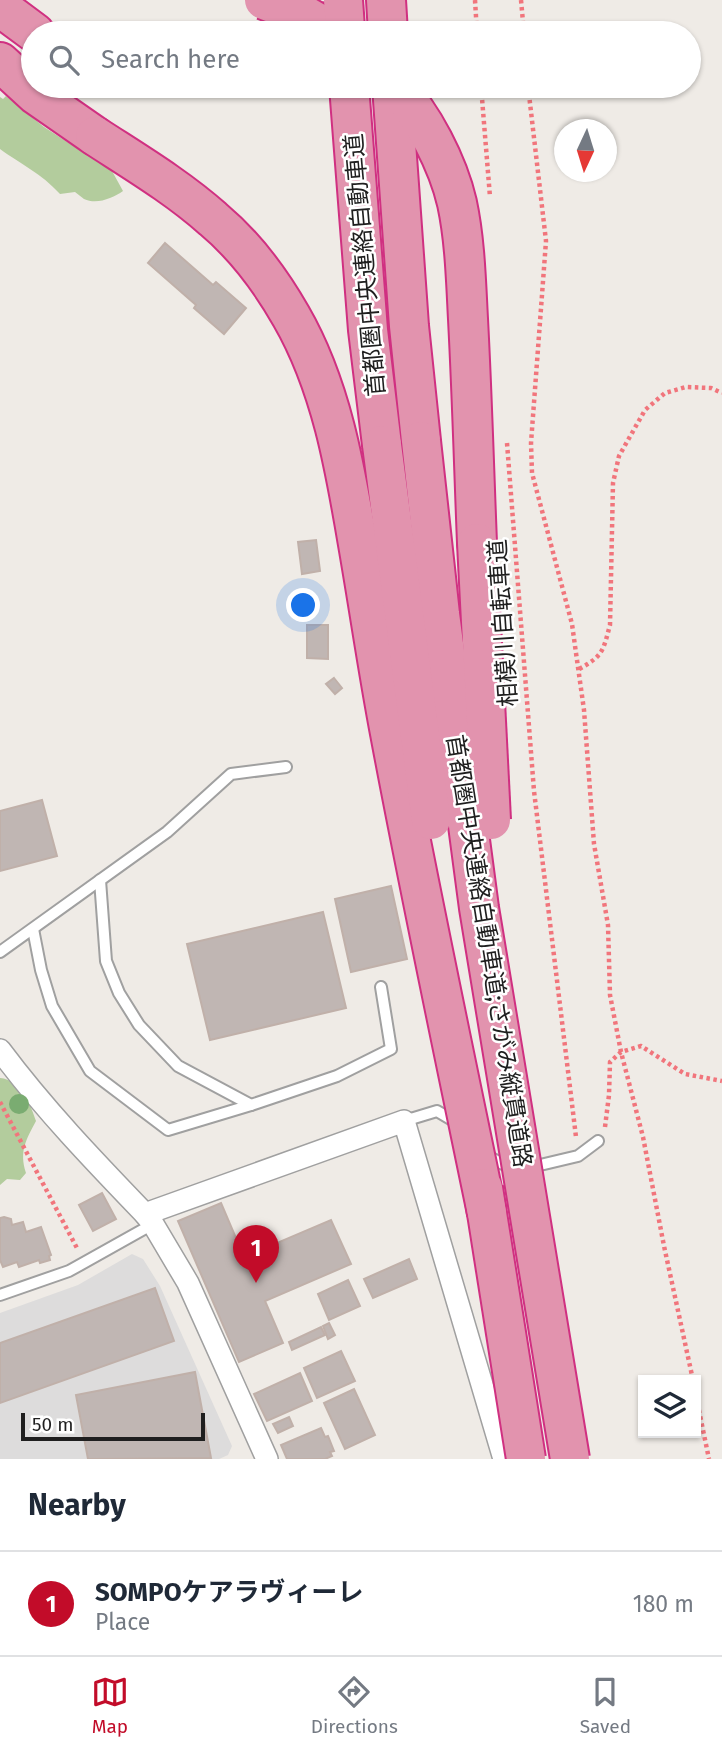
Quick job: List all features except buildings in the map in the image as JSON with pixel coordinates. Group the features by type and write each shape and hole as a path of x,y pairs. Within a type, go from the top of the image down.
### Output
{"highway":[{"path":"264,0 315,21"},
{"path":"343,0 344,21"},
{"path":"338,21 360,0"},
{"path":"386,0 387,21"},
{"path":"0,7 21,23"},
{"path":"0,62 21,81"},
{"path":"40,98 178,192 214,220 269,281 291,316 313,363 346,473 389,732 487,1213"},
{"name":"首都圏中央連絡自動車道","path":"350,98 368,330 382,445"},
{"name":"首都圏中央連絡自動車道","path":"395,98 409,326 421,441"},
{"path":"404,98 419,117 448,174 457,202 462,236 491,825 502,942 551,1280 568,1447"},
{"name":"首都圏中央連絡自動車道;さがみ縦貫道路","path":"421,441 440,614 479,908 568,1447"},
{"name":"首都圏中央連絡自動車道;さがみ縦貫道路","path":"382,445 487,1213 526,1459"}],"street":[{"path":"0,1050 71,1137 149,1219 188,1283 267,1459"},
{"path":"149,1219 404,1121 504,1459"}],"lane":[{"path":"0,952 167,832 231,774 286,767"},
{"path":"100,880 106,961 120,993 139,1025 178,1066 251,1105"},
{"path":"33,929 52,1006 90,1072 168,1130 337,1076 391,1049 381,987"},
{"path":"404,1121 437,1111 460,1125 484,1155 503,1164 540,1165 578,1156 598,1141"},
{"path":"0,1295 85,1263 149,1219"}],"path":[{"path":"475,0 476,21"},
{"path":"521,0 523,21"},
{"path":"482,98 491,207"},
{"path":"529,98 546,241 530,443 532,473 572,624 579,669 594,844 608,925 610,995 621,1052 643,1137 692,1375"},
{"path":"579,669 595,660 604,648 610,625 613,483 619,456 645,410 665,393 686,387 711,388 722,393"},
{"name":"相模川自転車道","path":"507,434 534,791 578,1156"},
{"path":"598,1141 606,1125 610,1062 621,1052 641,1046 685,1074 722,1081"},
{"path":"0,1102 85,1263"},
{"path":"701,1420 709,1459"}],"shaded area":[{"path":"132,1254 143,1259 160,1286 232,1446 228,1455 219,1459 0,1459 0,1313 78,1285"}],"green space":[{"path":"6,96 44,127 112,171 123,191 99,201 89,201 75,192 60,194 0,149 0,97 3,99"},
{"path":"0,1078 19,1088 28,1100 36,1121 23,1152 26,1173 20,1180 7,1179 0,1185"}],"place":[{"name":"SOMPOケアラヴィーレ","path":"256,1283"}]}
